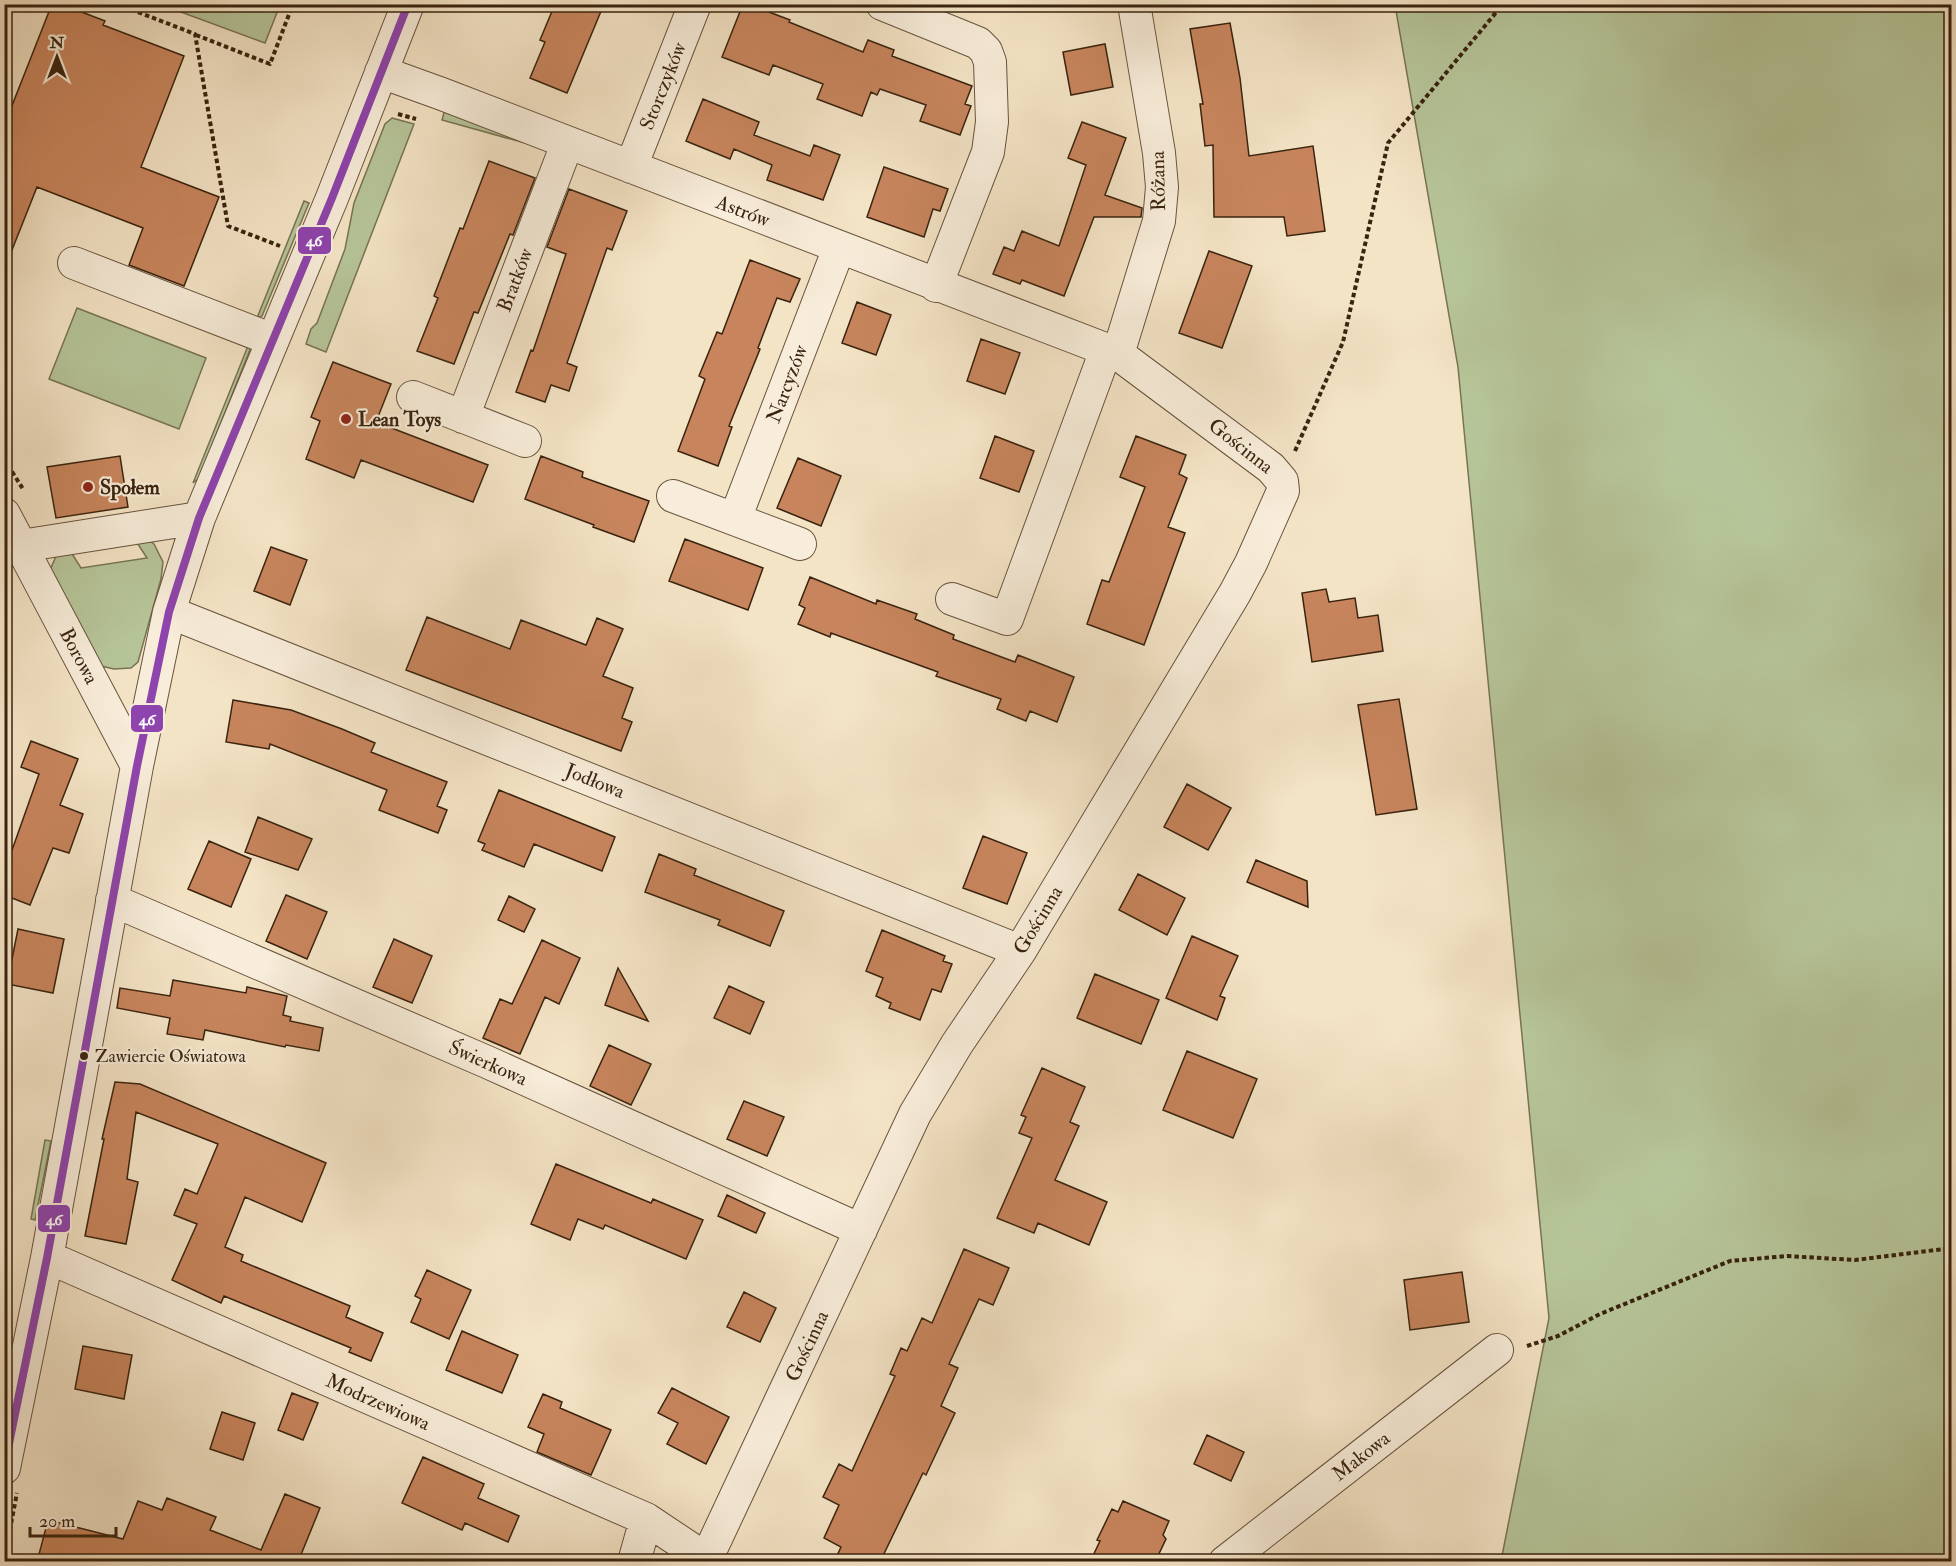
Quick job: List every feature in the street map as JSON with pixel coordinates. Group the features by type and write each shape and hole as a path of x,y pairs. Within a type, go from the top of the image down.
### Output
{"street":[{"path":"4,1468 46,1258 137,766 169,612 199,518 332,198 408,4"},
{"name":"Storczyków","path":"631,167 695,4"},
{"path":"882,4 978,44 986,51 990,62 992,122 988,152 936,286"},
{"name":"Różana","path":"952,599 1007,620 1112,352 1159,221 1162,187 1159,153 1134,4"},
{"name":"Astrów","path":"381,72 1112,352"},
{"name":"Bratków","path":"463,417 567,144"},
{"name":"Narcyzów","path":"735,519 839,248"},
{"path":"74,263 273,340"},
{"name":"Gościnna","path":"705,1562 915,1114 937,1076 1020,951 1235,593 1283,491 1282,482 1271,468 1112,352"},
{"path":"413,397 525,441"},
{"path":"673,496 800,544"},
{"name":"Borowa","path":"4,514 137,766"},
{"path":"21,546 199,518"},
{"name":"Jodłowa","path":"169,612 1020,951"},
{"name":"Świerkowa","path":"112,900 487,1062 861,1230"},
{"name":"Modrzewiowa","path":"46,1258 72,1267 646,1519 691,1550 700,1562"},
{"name":"Makowa","path":"1225,1562 1497,1350"},
{"path":"634,1562 646,1519"}],"path":[{"path":"117,4 270,64 293,4"},
{"path":"1282,482 1343,342 1388,143 1503,4"},
{"path":"195,34 228,226 281,246"},
{"path":"1497,1350 1520,1348 1558,1336 1600,1314 1730,1261 1787,1256 1856,1260 1952,1248"}],"green space":[{"path":"162,5 280,5 265,43"},
{"path":"1395,5 1951,5 1951,1561 1501,1561 1549,1318 1458,367"},
{"path":"445,109 543,148 442,120"},
{"path":"392,118 414,124 326,352 306,344 311,329 317,323 345,249 354,203 385,124"},
{"path":"304,201 309,203 262,316 257,318"},
{"path":"77,308 206,358 179,429 49,379"},
{"path":"250,341 251,347 199,478 193,483"},
{"path":"134,538 154,544 163,562 161,579 138,662 131,668 114,669 101,666 50,570 57,554 69,549 81,568 147,558"},
{"path":"45,1140 51,1141 35,1220 31,1219"}],"building":[{"path":"52,4 61,4 105,21 103,25 184,56 141,167 219,197 184,286 129,265 143,228 37,187 6,265 4,265 4,126"},
{"path":"555,4 604,4 567,93 530,78 545,42 540,40"},
{"path":"743,4 790,20 789,22 863,52 868,40 894,50 892,56 972,86 965,104 971,106 960,135 920,121 926,105 880,89 877,95 871,92 862,116 817,99 823,84 773,65 769,75 722,57"},
{"path":"1230,23 1240,78 1249,156 1313,146 1325,231 1287,236 1284,217 1214,217 1213,145 1205,146 1200,104 1203,104 1190,29"},
{"path":"1105,44 1113,87 1071,95 1063,52"},
{"path":"703,99 759,122 754,135 810,156 814,145 840,155 823,200 767,180 772,165 734,149 730,159 686,141"},
{"path":"1082,122 1126,138 1105,195 1142,208 1141,217 1094,217 1064,296 1022,280 1020,284 993,274 1004,247 1014,251 1022,231 1059,246 1086,165 1068,158"},
{"path":"489,161 535,178 513,235 510,234 478,313 474,312 454,364 417,351 438,298 434,296"},
{"path":"884,167 948,189 940,211 933,209 924,237 867,217"},
{"path":"569,189 627,211 612,250 607,248 567,363 577,367 569,391 551,385 545,402 516,392 531,350 533,351 566,254 547,247"},
{"path":"1209,251 1252,266 1222,348 1179,333"},
{"path":"750,260 800,279 790,302 777,298 758,348 760,349 729,426 732,427 718,466 678,451 705,379 699,376 717,332 722,334"},
{"path":"857,302 891,315 876,355 842,343"},
{"path":"981,339 1020,353 1005,394 967,381"},
{"path":"333,362 391,384 376,422 488,465 473,502 361,460 354,478 306,459 320,421 311,417"},
{"path":"995,436 1034,451 1019,492 980,478"},
{"path":"1136,436 1186,455 1179,474 1187,478 1168,527 1185,533 1144,645 1087,624 1102,580 1109,582 1145,487 1120,477"},
{"name":"Społem","path":"120,456 128,507 56,518 47,467"},
{"path":"541,456 583,472 582,477 649,501 634,542 525,499"},
{"path":"798,458 841,476 821,526 777,508"},
{"path":"685,539 763,568 748,610 669,581"},
{"path":"271,547 307,560 290,605 254,591"},
{"path":"810,577 876,604 877,600 917,614 915,619 954,635 953,639 1015,662 1018,655 1074,677 1057,722 1030,711 1026,721 997,709 1001,699 936,676 938,672 831,633 830,637 798,624 805,608 799,605"},
{"path":"1326,589 1329,602 1355,598 1358,618 1378,615 1383,651 1312,662 1302,593"},
{"path":"427,617 510,649 521,620 586,645 597,618 623,629 603,676 633,688 622,718 632,722 621,751 406,670"},
{"path":"1399,699 1417,809 1376,815 1358,705"},
{"path":"233,700 291,710 342,729 375,743 371,752 447,782 437,806 447,810 438,833 379,810 387,790 270,744 269,749 226,742"},
{"path":"31,741 78,759 60,805 83,814 69,853 53,848 30,905 4,895 4,850 11,853 39,774 21,767"},
{"path":"1187,784 1231,808 1208,850 1164,827"},
{"path":"499,790 615,837 602,871 534,844 524,867 482,850 485,844 478,841"},
{"path":"258,817 312,839 298,870 245,852"},
{"path":"983,836 1027,853 1007,904 963,888"},
{"path":"209,841 251,859 231,907 188,889"},
{"path":"659,854 696,869 694,875 784,911 770,946 718,925 720,920 645,892"},
{"path":"1256,860 1307,881 1308,907 1247,882"},
{"path":"1138,874 1185,898 1167,935 1119,910"},
{"path":"286,895 327,912 307,959 266,941"},
{"path":"509,896 535,909 524,932 498,920"},
{"path":"18,929 64,939 53,993 7,984"},
{"path":"882,930 945,956 943,961 952,964 941,992 932,989 920,1020 889,1008 891,1003 876,996 883,978 866,971"},
{"path":"1192,936 1238,956 1220,996 1225,998 1217,1020 1166,998"},
{"path":"394,939 432,956 412,1003 373,987"},
{"path":"542,940 580,958 559,1004 545,997 520,1054 483,1038 500,999 512,1004"},
{"path":"618,968 648,1021 605,1005"},
{"path":"1095,974 1159,1000 1141,1044 1077,1018"},
{"path":"173,980 246,993 247,987 287,996 283,1015 291,1017 290,1021 323,1028 319,1051 286,1045 285,1047 205,1030 203,1040 167,1034 170,1018 117,1008 120,988 170,996"},
{"path":"729,986 764,1002 750,1034 714,1018"},
{"path":"609,1045 651,1064 631,1105 590,1086"},
{"path":"1187,1051 1257,1079 1233,1138 1163,1110"},
{"path":"1042,1068 1085,1087 1070,1122 1079,1126 1055,1180 1107,1202 1089,1245 1038,1223 1034,1233 997,1218 1032,1138 1019,1133 1026,1117 1021,1115"},
{"path":"115,1082 140,1084 326,1163 302,1222 245,1197 225,1247 243,1255 241,1261 350,1306 346,1317 383,1333 371,1361 349,1352 351,1348 224,1296 221,1303 172,1280 197,1224 174,1215 185,1189 197,1194 218,1144 136,1112 127,1179 138,1182 126,1244 85,1236 104,1139 102,1139"},
{"path":"744,1101 784,1117 767,1156 727,1139"},
{"path":"556,1164 651,1203 653,1199 703,1220 686,1259 605,1225 603,1229 578,1219 570,1240 531,1224"},
{"path":"727,1195 765,1213 756,1233 718,1216"},
{"path":"964,1249 1009,1268 993,1305 979,1299 949,1364 958,1368 941,1406 955,1413 926,1475 923,1473 880,1562 834,1562 841,1547 824,1538 839,1505 823,1497 839,1464 852,1471 895,1376 890,1374 901,1348 907,1351 922,1318 932,1323"},
{"path":"427,1270 471,1290 449,1339 411,1322 421,1299 415,1296"},
{"path":"1462,1272 1469,1322 1410,1330 1404,1280"},
{"path":"744,1292 776,1308 760,1342 727,1327"},
{"path":"462,1331 518,1355 502,1393 446,1370"},
{"path":"83,1346 132,1355 124,1399 75,1389"},
{"path":"672,1388 729,1417 706,1464 667,1444 678,1423 658,1413"},
{"path":"292,1393 318,1403 303,1440 278,1430"},
{"path":"543,1394 562,1402 560,1408 611,1430 591,1475 537,1452 544,1434 528,1427"},
{"path":"222,1412 255,1423 243,1460 210,1449"},
{"path":"1207,1435 1244,1452 1231,1481 1194,1464"},
{"path":"423,1457 484,1484 478,1498 519,1516 508,1542 465,1523 462,1530 402,1503"},
{"path":"285,1494 320,1508 298,1562 37,1562 48,1520 123,1539 138,1501 162,1510 167,1498 216,1517 210,1530 261,1550"},
{"path":"1123,1501 1169,1521 1163,1535 1166,1539 1155,1562 1090,1562 1100,1541 1097,1540 1112,1509 1118,1512"}],"transit line":[{"name":"46","path":"4,1468 47,1258 137,766 169,612 199,518 332,198 408,4"}],"place":[{"name":"Lean Toys","path":"346,419"},
{"name":"Społem","path":"88,487"},
{"name":"Zawiercie Oświatowa","path":"84,1056"}]}
